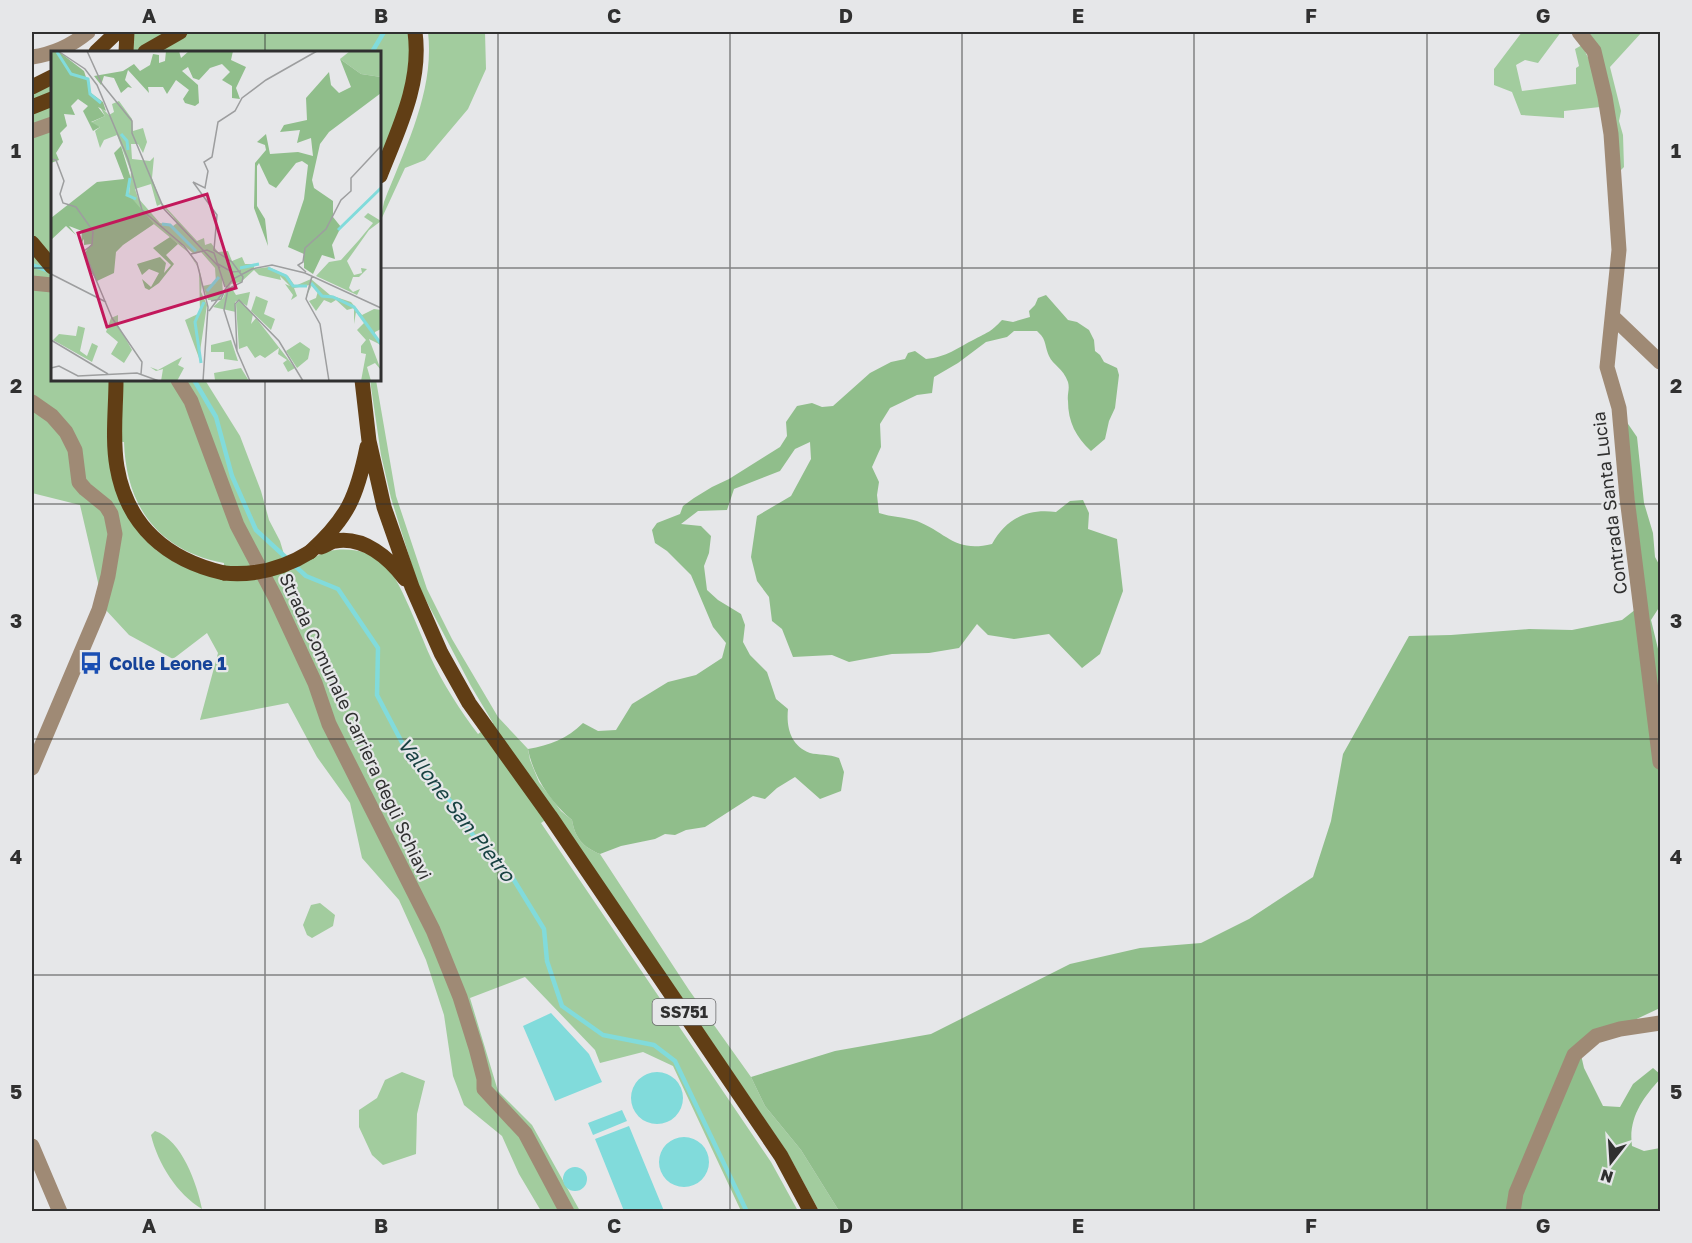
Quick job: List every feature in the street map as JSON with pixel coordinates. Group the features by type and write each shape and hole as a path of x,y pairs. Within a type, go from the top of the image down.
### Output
{"main road":[{"path":"97,51 117,32"},
{"path":"126,51 127,32"},
{"path":"147,51 180,32"},
{"path":"381,174 404,116 411,90 418,51 415,32"},
{"path":"32,87 51,78"},
{"path":"32,107 51,99"},
{"path":"32,243 51,266"},
{"path":"116,381 117,464 122,487 131,509 160,545 179,558 201,567 239,574 283,567 334,541 354,543 372,549 388,559 412,587"},
{"path":"362,381 369,441 384,507 412,587"},
{"path":"310,552 331,534 356,496 369,441"},
{"name":"SS751","path":"412,587 441,653 469,704 550,816 781,1156 811,1212"}],"street":[{"path":"56,51 73,44 88,32"},
{"name":"Contrada Santa Lucia","path":"1579,32 1594,51 1611,134 1619,250 1607,367 1619,408 1627,498 1660,762"},
{"path":"32,57 51,53"},
{"path":"32,131 51,125"},
{"path":"32,284 51,285"},
{"path":"1613,317 1660,362"},
{"name":"Strada Comunale Carriera degli Schiavi","path":"179,381 191,401 237,525 315,683 330,724 433,930 460,997 476,1048 484,1079 484,1089 525,1133 567,1212"},
{"path":"32,402 52,416 66,432 75,450 79,482 106,506 111,514 115,534 108,576 99,610 32,768"},
{"path":"1513,1212 1516,1193 1574,1055 1596,1036 1620,1029 1660,1023"},
{"path":"32,1146 60,1212"}],"green space":[{"path":"134,32 410,32 411,73 387,144 381,153 381,51 133,51"},
{"path":"428,32 485,32 486,69 468,109 425,160 405,168 381,220 384,202 409,140 423,97 429,54"},
{"path":"1522,32 1561,32 1538,63 1525,60 1516,65 1522,91 1576,84 1576,68 1579,66 1575,49 1582,45 1591,64 1600,107 1564,111 1564,118 1521,115 1512,92 1494,85 1494,69"},
{"path":"1583,32 1642,32 1610,67 1621,111 1619,121 1623,135 1624,167 1620,171"},
{"path":"51,85 51,381 206,381 240,436 289,571 320,555 336,550 365,553 383,562 402,592 440,677 478,734 493,723 418,585 391,498 381,455 370,381 376,381 396,496 427,589 452,639 498,717 528,749 539,782 561,811 572,820 575,832 581,841 600,854 689,990 751,1077 765,1106 801,1150 839,1211 819,1211 787,1152 556,813 541,823 771,1162 798,1211 741,1211 673,1066 643,1052 600,1063 595,1050 525,977 470,998 498,1091 532,1125 580,1211 541,1211 519,1174 502,1136 464,1105 453,1076 444,1015 426,960 399,900 362,858 350,803 317,757 288,703 200,720 218,653 207,633 173,659 129,635 104,608 80,505 32,493 32,94","holes":["110,441 124,442 131,487 139,506 150,522 164,537 181,548 201,557 224,563 223,579 199,573 176,563 156,550"]},
{"path":"1046,295 1068,320 1077,322 1089,330 1094,340 1095,351 1104,362 1117,368 1119,375 1115,408 1105,439 1091,451 1081,440 1069,416 1068,382 1049,356 1042,337 1037,331 1014,331 1007,337 986,342 934,377 932,393 917,395 890,408 880,424 881,447 872,467 879,482 877,495 879,513 917,521 960,544 969,546 992,544 1004,528 1018,517 1036,512 1056,512 1070,501 1083,500 1089,513 1088,529 1117,539 1123,591 1100,654 1082,668 1049,634 1014,639 988,635 977,624 959,648 929,653 892,654 849,662 832,655 793,657 782,629 772,621 769,597 757,581 751,557 757,516 791,496 811,459 810,442 795,449 780,471 734,489 727,510 698,511 681,524 701,526 711,536 709,553 704,566 707,590 718,600 741,614 745,625 743,642 750,655 767,672 776,699 788,709 789,729 794,741 810,753 839,758 844,772 841,791 820,799 795,777 765,799 753,796 705,827 686,830 675,835 665,834 655,839 621,846 600,854 584,845 575,832 572,820 557,806 544,788 534,769 528,749 558,740 583,723 598,731 616,730 632,704 668,682 696,675 722,658 726,643 713,627 691,575 667,551 655,543 652,530 657,523 680,514 683,506 694,498 780,447 787,436 786,422 797,406 812,403 822,407 833,406 870,373 891,362 905,359 908,353 915,351 926,359 946,354 989,331 1002,320 1013,322 1030,317 1029,311 1038,298"},
{"path":"1626,421 1637,437 1644,503 1653,533 1655,557 1660,566 1660,606 1651,620 1660,657 1660,1008 1579,1046 1584,1068 1603,1106 1620,1107 1633,1084 1653,1068 1660,1074 1660,1079 1638,1109 1631,1136 1632,1146 1644,1151 1660,1148 1660,1211 839,1211 801,1150 765,1106 751,1077 835,1051 931,1034 1070,964 1140,948 1201,943 1249,919 1313,877 1331,821 1343,754 1409,636 1529,629 1572,630 1622,620 1645,602"},
{"path":"320,903 335,915 333,926 312,938 307,935 303,925 311,905"},
{"path":"402,1072 425,1081 417,1114 416,1154 383,1165 372,1155 359,1127 359,1110 377,1098 385,1080"},
{"path":"155,1131 173,1143 187,1164 202,1209 184,1195 170,1177 154,1146 151,1135"}],"water":[{"path":"551,1013 589,1054 602,1082 555,1101 523,1026"},
{"path":"657,1072 667,1074 675,1080 681,1088 683,1098 681,1108 675,1116 667,1122 657,1124 647,1122 639,1116 633,1108 631,1098 633,1088 639,1080 647,1074"},
{"path":"622,1110 627,1121 593,1135 588,1123"},
{"path":"629,1126 664,1211 624,1211 595,1139"},
{"path":"679,1137 689,1137 702,1144 709,1157 709,1167 702,1180 689,1187 679,1187 670,1183 663,1176 659,1167 659,1157 663,1148 670,1141"},
{"path":"575,1167 584,1170 587,1179 584,1188 575,1191 566,1188 563,1179 566,1170"}],"waterway":[{"path":"373,51 384,32"},
{"path":"32,265 49,271"},
{"name":"Vallone San Pietro","path":"195,381 216,417 232,476 256,530 306,576 338,589 378,648 377,695 408,754 453,804 473,835 509,872 544,929 547,961 562,1006 603,1035 654,1045 675,1061 747,1212"}],"place":[{"name":"Colle Leone 1","path":"91,663"}]}
